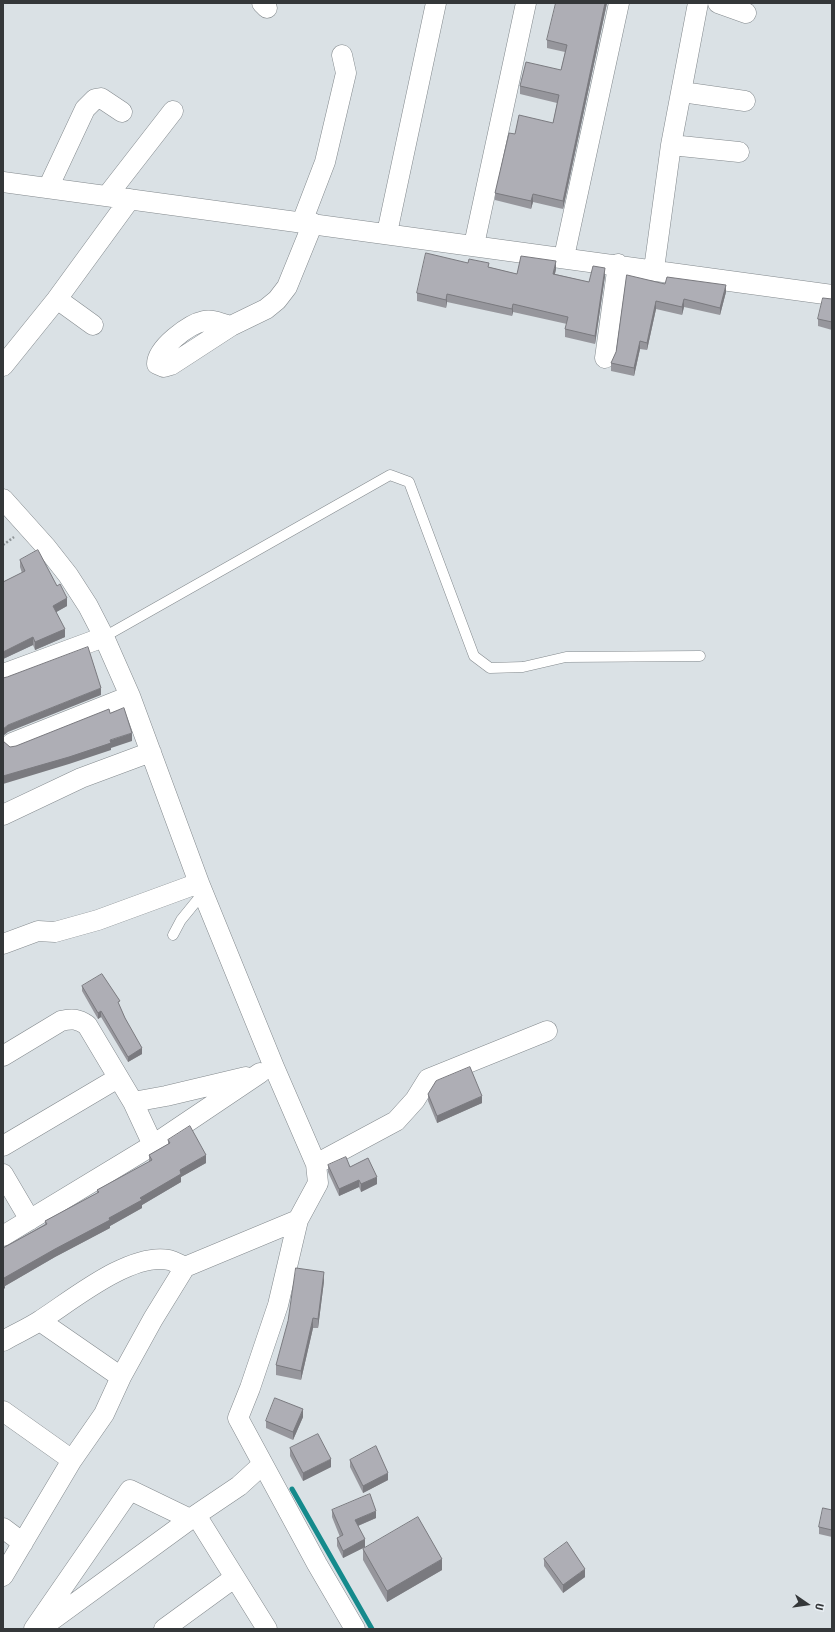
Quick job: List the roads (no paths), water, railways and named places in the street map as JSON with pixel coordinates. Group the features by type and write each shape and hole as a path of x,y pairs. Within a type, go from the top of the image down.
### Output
{"street":[{"path":"387,233 436,3"},
{"path":"474,245 526,3"},
{"path":"564,257 619,3"},
{"path":"654,269 671,145 698,3"},
{"path":"718,3 746,13"},
{"path":"231,326 266,309 277,300 287,287 327,154 346,73 342,55"},
{"path":"682,92 745,100"},
{"path":"48,188 85,109 90,103 101,98 122,112"},
{"path":"107,196 173,111"},
{"path":"671,145 739,152"},
{"path":"3,182 618,264 832,295"},
{"path":"3,366 57,299 130,199"},
{"path":"606,358 618,264"},
{"path":"57,299 93,325"},
{"path":"3,499 46,547 68,575 88,606 104,637 130,696 267,1070 316,1164 318,1182 298,1220 278,1305 250,1388 238,1418 262,1465 355,1629"},
{"path":"3,674 104,637"},
{"path":"12,743 130,696"},
{"path":"3,815 81,778 151,752"},
{"path":"3,944 38,931 55,932 201,888"},
{"path":"3,1056 61,1021 71,1018 80,1020 87,1025 133,1102 153,1146"},
{"path":"316,1164 396,1121 415,1100 428,1079 547,1031"},
{"path":"133,1102 166,1096 267,1070"},
{"path":"3,1236 153,1146 267,1070"},
{"path":"3,1146 118,1078"},
{"path":"3,1174 30,1220"},
{"path":"3,1576 72,1460 104,1414 121,1377 153,1319 185,1267 298,1220"},
{"path":"3,1341 40,1321 96,1282 135,1265 146,1261 168,1260 185,1267"},
{"path":"40,1321 121,1377"},
{"path":"3,1412 72,1460"},
{"path":"39,1629 193,1517 239,1486 262,1465"},
{"path":"34,1629 130,1490 193,1517 267,1629"},
{"path":"3,1528 23,1542"},
{"path":"164,1629 234,1578"}],"lane":[{"path":"104,637 390,475 410,482 474,656 490,668 524,667 566,657 700,656"},
{"path":"173,935 201,888"}],"waterway":[{"path":"292,1489 372,1629"}]}
